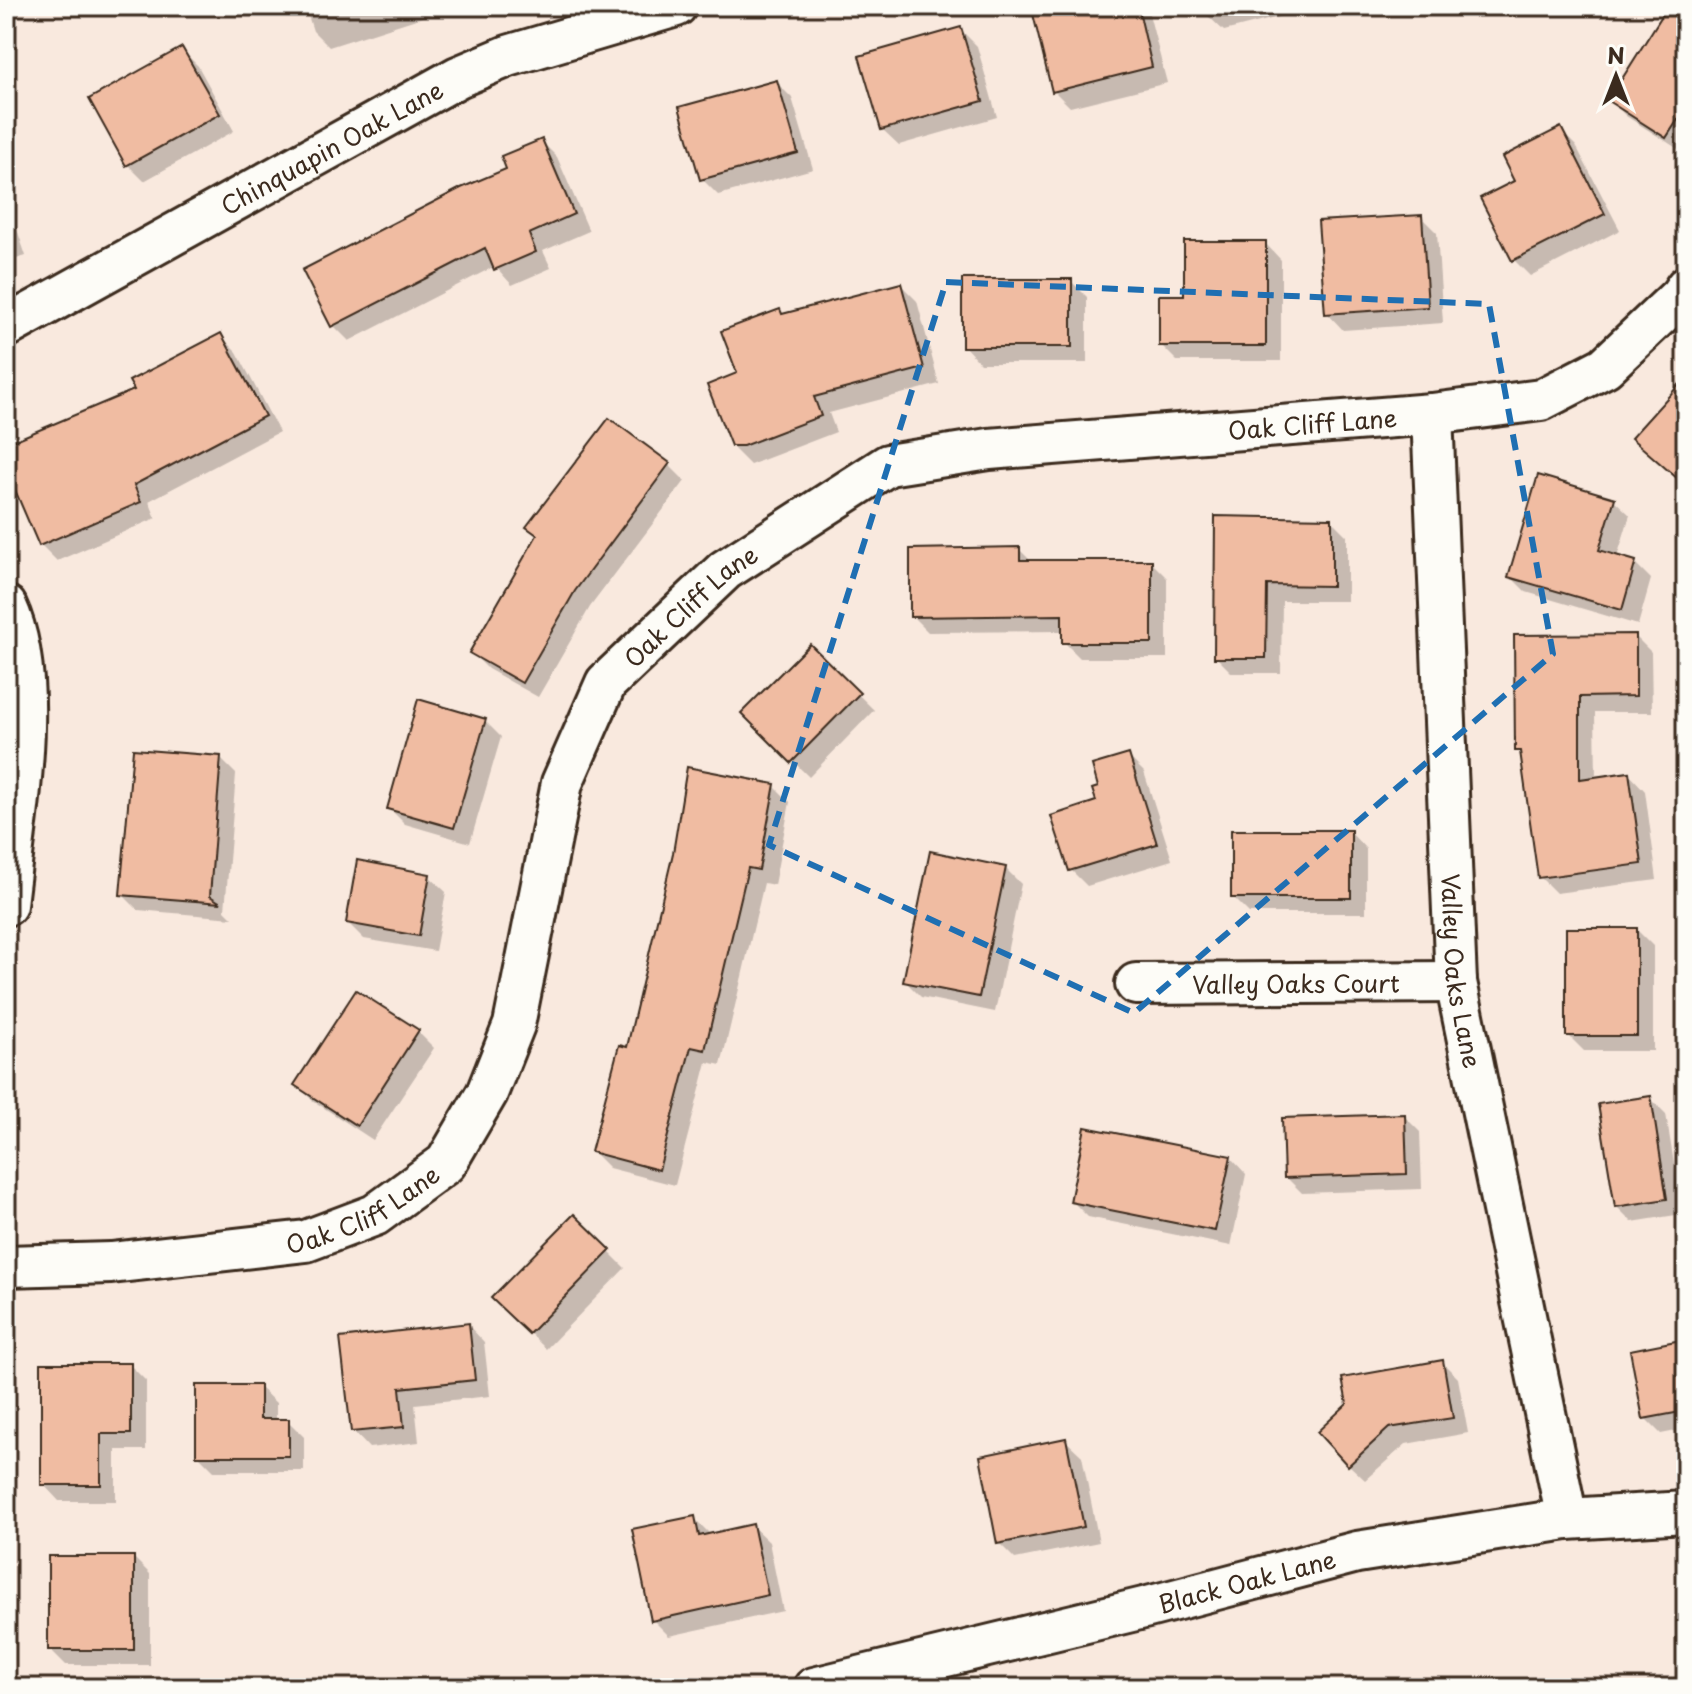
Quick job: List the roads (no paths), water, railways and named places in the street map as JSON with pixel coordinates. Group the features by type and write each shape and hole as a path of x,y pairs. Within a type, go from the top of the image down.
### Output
{"street":[{"name":"Chinquapin Oak Lane","path":"6,327 458,77 508,56 676,6"},
{"name":"Oak Cliff Lane","path":"6,1266 111,1263 306,1241 375,1215 446,1163 487,1093 514,1025 562,783 606,683 725,570 888,465 989,449 1432,414 1541,400 1605,367 1686,287"},
{"name":"Valley Oaks Lane","path":"1432,414 1456,982 1567,1519"},
{"path":"6,606 14,623 23,688 23,752 6,905"},
{"name":"Valley Oaks Court","path":"1136,984 1456,982"},
{"name":"Black Oak Lane","path":"814,1688 1148,1607 1357,1552 1567,1519 1686,1512"}]}
